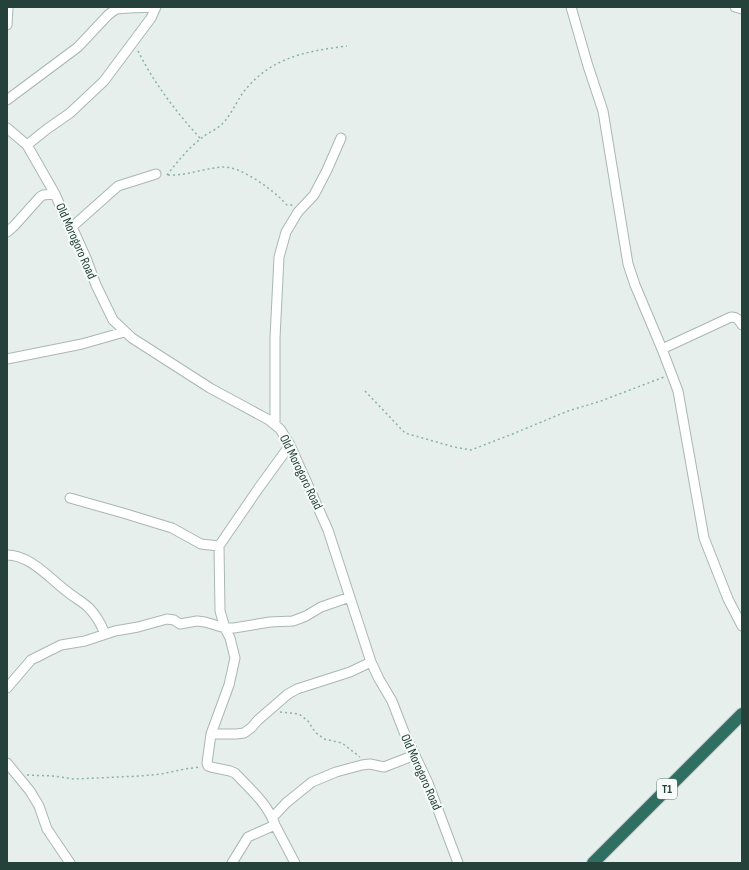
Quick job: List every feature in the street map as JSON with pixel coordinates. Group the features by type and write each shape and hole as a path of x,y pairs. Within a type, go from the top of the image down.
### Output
{"highway":[{"name":"T1","path":"593,863 742,714"}],"street":[{"path":"7,25 8,7"},
{"path":"27,145 46,129 63,119 104,81 133,42 156,7"},
{"path":"7,100 78,47 108,15 116,9 156,7"},
{"path":"571,7 603,111 628,264 678,391 704,538 728,599 742,626"},
{"path":"735,7 742,9"},
{"name":"Old Morogoro Road","path":"7,128 27,145 55,194 66,219 72,227 96,285 113,320 132,338 210,388 275,424 290,445 328,530 371,662 392,701 404,732 428,783 458,863"},
{"path":"275,424 275,338 278,257 286,232 298,212 314,195 342,138"},
{"path":"72,227 118,186 156,174"},
{"path":"7,232 40,197 43,195 55,194"},
{"path":"662,349 731,317 735,317 742,325"},
{"path":"7,359 82,344 124,332"},
{"path":"290,445 219,546 220,611 233,649 234,665 229,685 211,734 208,766 235,773 264,804 295,863"},
{"path":"70,498 172,528 202,544 219,546"},
{"path":"7,555 21,558 40,568 69,594 88,606 99,621 105,634"},
{"path":"7,688 31,660 61,645 85,641 105,634 171,619 180,624 197,621 225,628 244,628 270,622 298,620 320,607 350,597"},
{"path":"211,734 244,733 252,728 281,699 297,689 350,672 371,662"},
{"path":"232,863 248,837 274,822 286,803 312,782 336,772 362,765 370,764 384,767 415,755"},
{"path":"7,763 30,791 39,806 47,829 70,863"}],"path":[{"path":"133,42 143,61 168,99 200,138"},
{"path":"167,175 179,159 200,138 223,124 245,90 260,75 279,62 299,54 347,46"},
{"path":"156,174 178,175 222,167 233,168 241,171 269,189 288,205 306,204"},
{"path":"365,391 405,433 471,450 568,411 601,401 672,374"},
{"path":"269,711 299,714 308,721 315,732 324,739 342,743 370,764"},
{"path":"18,775 53,776 74,779 144,776 208,766"}]}
